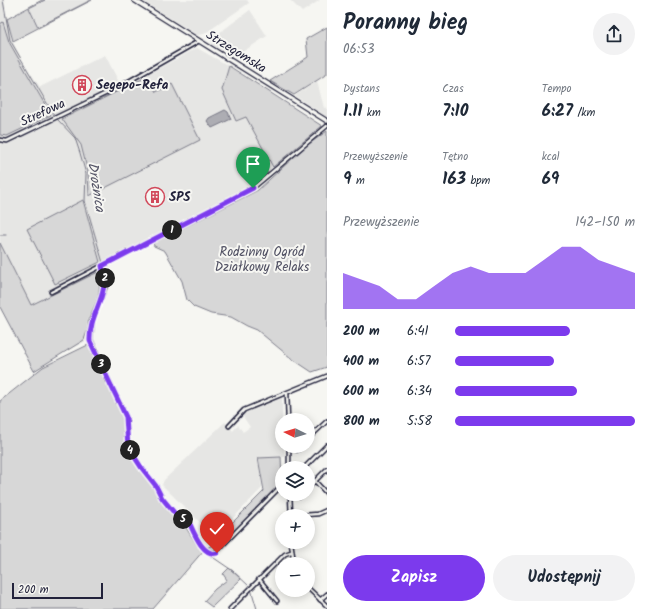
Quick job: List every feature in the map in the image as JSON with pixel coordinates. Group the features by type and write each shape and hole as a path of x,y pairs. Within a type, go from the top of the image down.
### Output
{"main road":[{"name":"Strzegomska","path":"134,0 327,121"}],"street":[{"name":"Strefowa","path":"0,140 7,141 117,88 199,41"},
{"path":"51,292 253,188 327,126"},
{"path":"102,266 105,288 91,321 90,341 126,417 128,447 173,513 181,521 184,519 188,520 201,545 208,552 214,554 275,493"},
{"path":"229,426 244,410 327,376"},
{"path":"323,378 327,382"},
{"path":"287,393 288,413"},
{"path":"315,432 327,421"},
{"path":"311,461 327,445"},
{"path":"327,469 315,481 327,494"},
{"path":"315,514 327,510"},
{"path":"230,609 285,554 291,552 292,557"},
{"path":"259,579 277,601"},
{"path":"320,600 327,594"},
{"path":"315,595 327,606"}],"shaded area":[{"path":"0,0 4,0 11,38 21,59 40,87 105,55 122,88 197,48 229,66 222,90 236,121 246,116 273,167 250,186 97,266 102,277 102,291 91,315 86,341 54,357 0,307"},
{"path":"45,0 91,0 38,27 29,8"},
{"path":"141,0 247,0 249,3 204,34 197,35"},
{"path":"290,0 320,0 302,12"},
{"path":"250,10 267,36 233,58 212,44 211,39"},
{"path":"317,81 324,108 327,107 327,117 295,96"},
{"path":"225,110 228,112 231,119 212,128 207,121 209,118"},
{"path":"282,398 282,413 275,413 275,453 285,453 285,457 258,458 262,488 215,537 162,485 164,480 225,422 233,431 238,425 243,432 250,427 242,415"}],"green space":[{"path":"42,0 45,0 29,8 38,27 92,0 13,41 7,19"},
{"path":"3,22 9,42 51,115 7,136 0,135 0,24"},
{"path":"327,27 327,74 294,95 270,81 308,57 306,39"},
{"path":"229,66 322,126 273,167 246,117 236,121 222,90"},
{"path":"148,76 156,92 172,84 200,140 89,196 88,173 81,145 62,119"},
{"name":"Rodzinny Ogród Działkowy Relaks","path":"327,131 327,367 312,372 291,358 257,330 231,317 211,314 194,307 187,300 182,281 165,251 154,246 153,243 258,190 306,146"},
{"path":"83,200 100,262 55,284 27,229"},
{"path":"0,243 31,305 98,272 98,297 84,340 34,371 0,307"},
{"path":"90,344 122,410 125,422 126,447 156,488 160,498 183,523 197,545 204,550 153,609 0,609 0,401 43,367"},
{"path":"281,457 281,461 275,461 275,491 219,549 214,551 209,550 207,548 216,543 223,532 264,491 258,458"},
{"path":"229,568 241,579 212,607 204,601 215,589 227,580 223,574"}],"waterway":[{"name":"Drożnica","path":"3,0 10,40 54,115"},
{"name":"Drożnica","path":"58,120 75,138 80,153 86,174 85,201 103,263"},
{"path":"0,235 6,235"},
{"name":"Drożnica","path":"105,267 110,282 95,318 93,339 128,418 130,447 132,452"},
{"name":"Drożnica","path":"141,464 158,485 166,501"},
{"name":"Drożnica","path":"183,521 193,534"},
{"name":"Drożnica","path":"195,538 203,550 212,557"},
{"name":"Drożnica","path":"214,558 233,571 249,586"},
{"name":"Drożnica","path":"251,589 257,609"}],"place":[{"name":"Segepo-Refa","path":"82,85"},
{"name":"SPS","path":"155,197"}],"route":[{"path":"217,553 212,554 208,552 201,545 188,520 183,519 181,521 178,519 162,498 156,486 131,453 128,447 126,417 90,341 91,321 105,288 102,266 253,188"}]}
